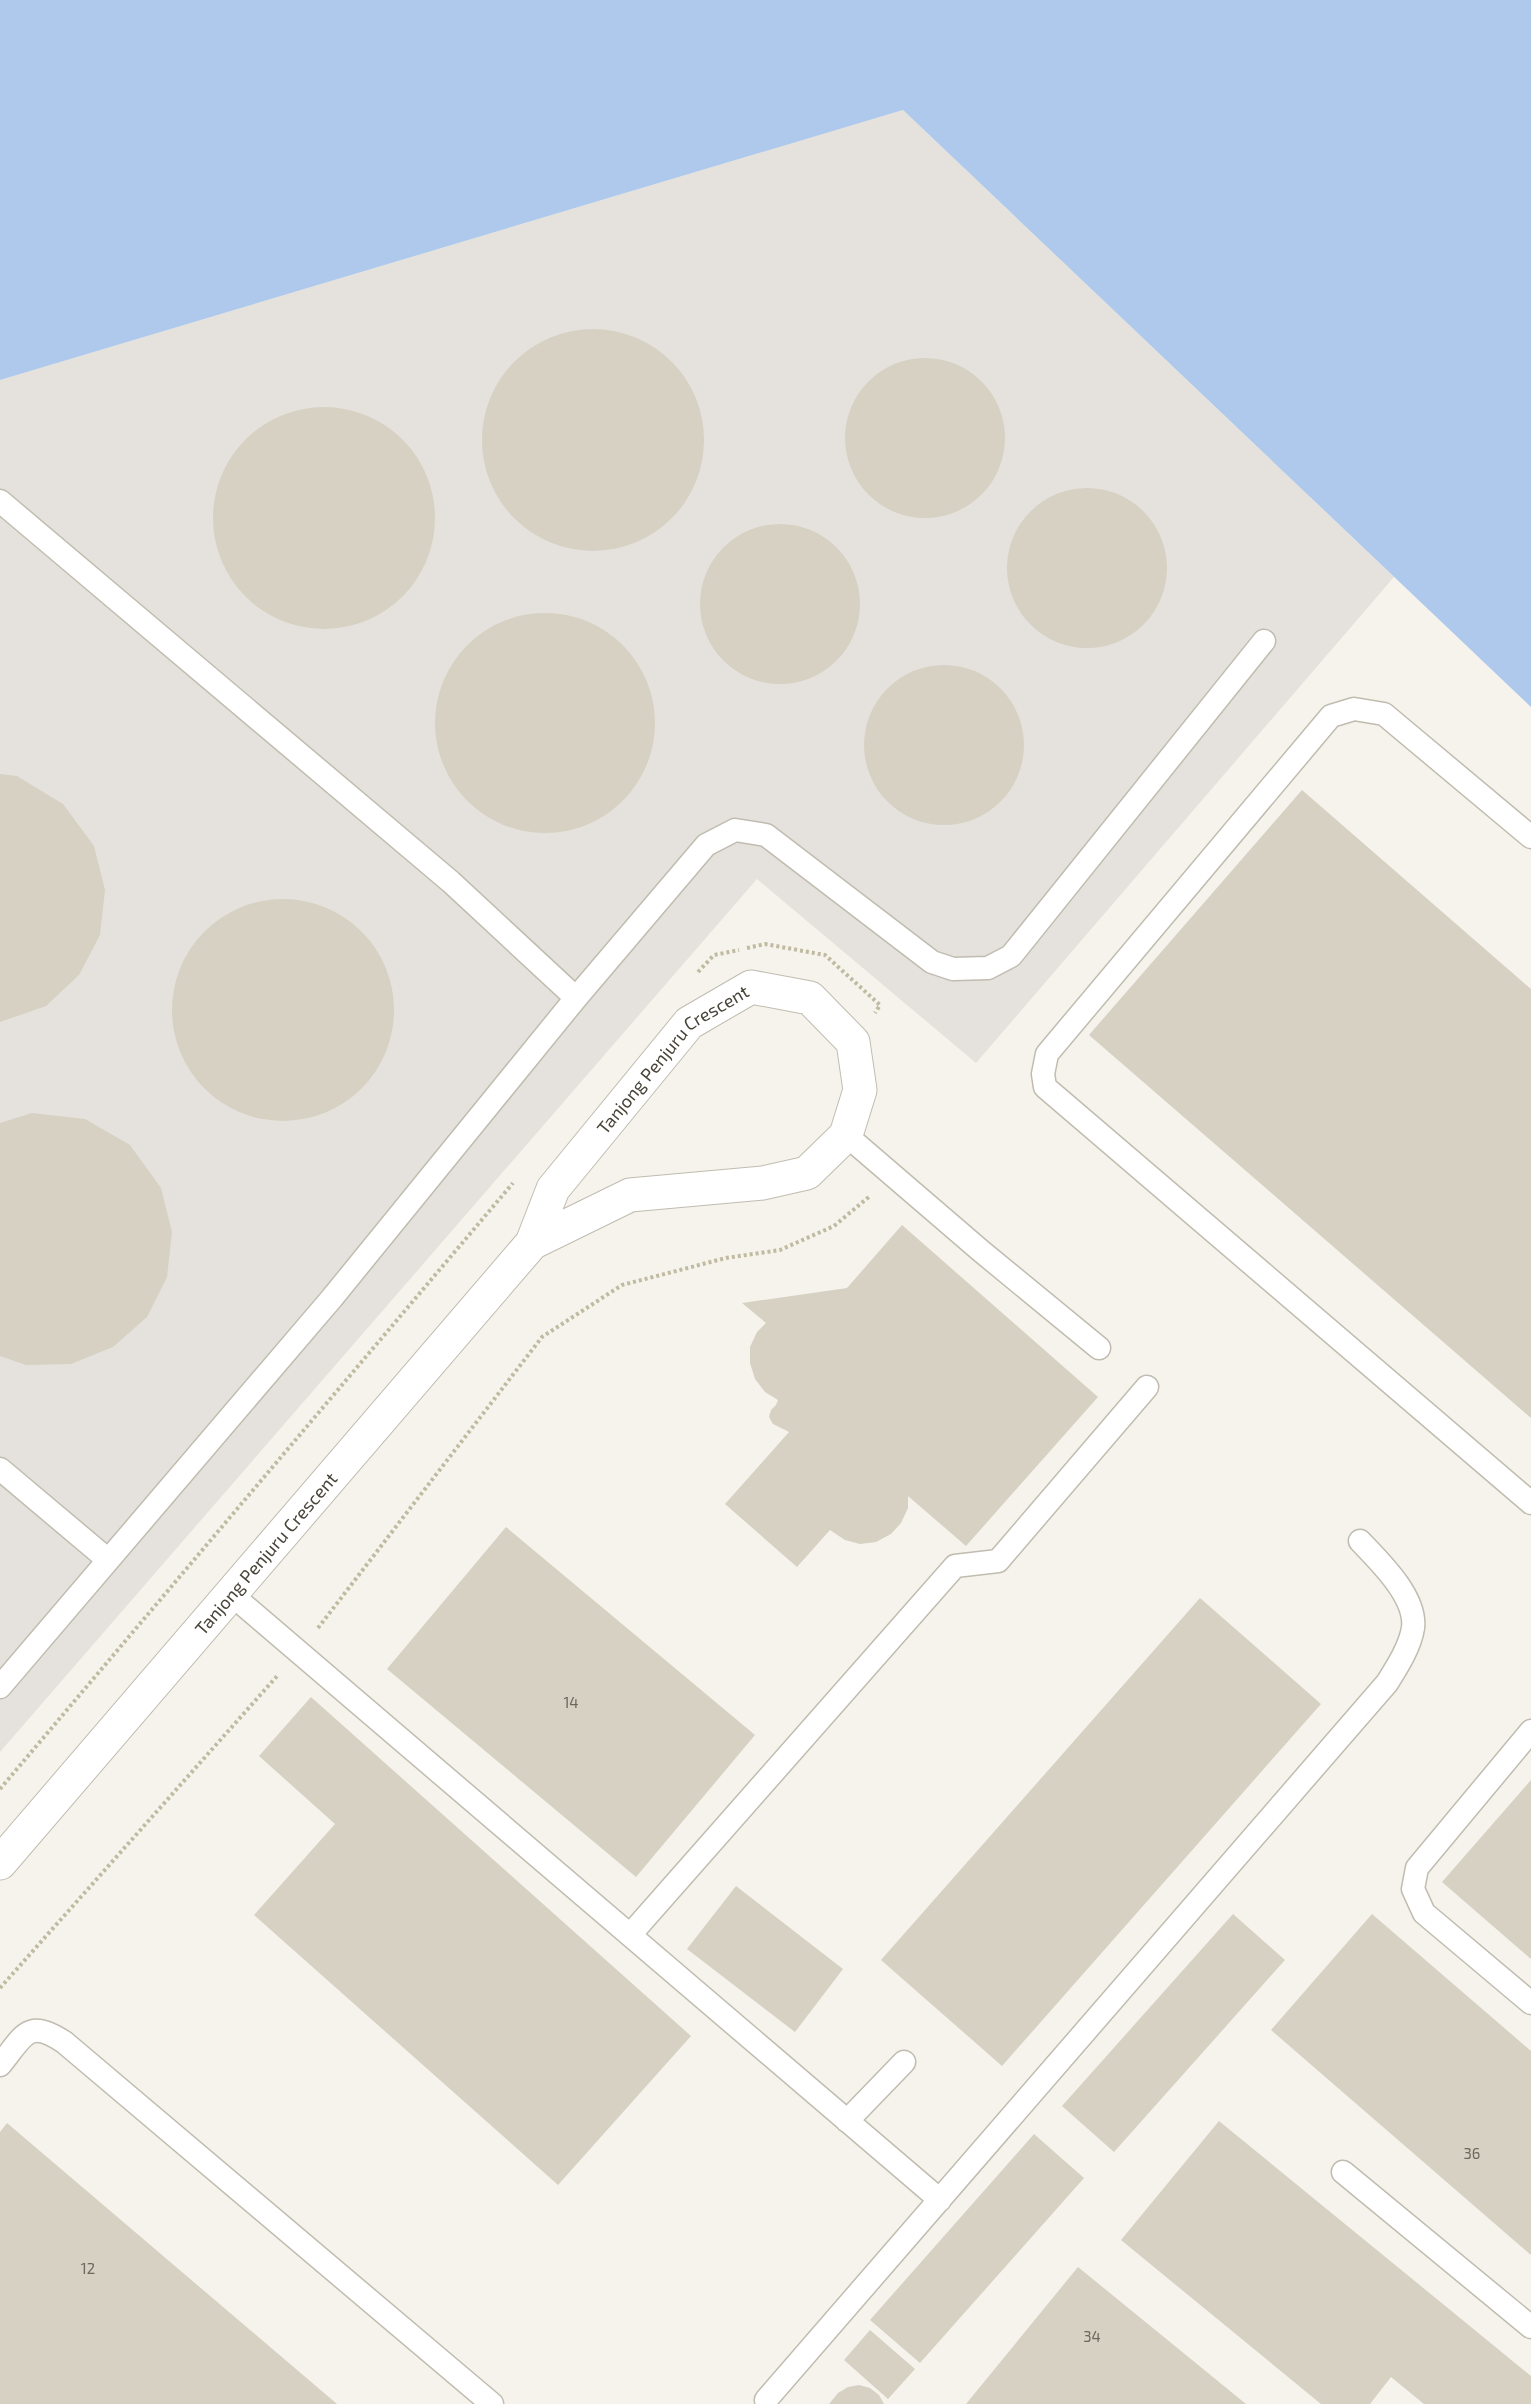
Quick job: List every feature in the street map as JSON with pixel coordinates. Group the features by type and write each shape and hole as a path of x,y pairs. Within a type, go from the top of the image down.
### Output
{"street":[{"name":"Tanjong Penjuru Crescent","path":"0,1863 532,1243 553,1190 689,1023 751,987 810,998 853,1042 860,1090 846,1135 807,1173 763,1183 630,1195 532,1243"}],"lane":[{"path":"0,501 451,882 576,998"},
{"path":"0,1687 332,1298 576,998 706,845 735,830 766,835 932,962 953,969 988,968 1011,956 1264,641"},
{"path":"1531,837 1384,714 1354,709 1331,716 1047,1054 1043,1074 1046,1087 1531,1503"},
{"path":"846,1135 1099,1348"},
{"path":"630,1935 955,1566 998,1561 1147,1387"},
{"path":"0,1469 107,1559"},
{"path":"766,2400 1394,1672 1413,1627 1409,1606 1393,1577 1360,1541"},
{"path":"232,1595 940,2200"},
{"path":"1531,1731 1417,1868 1413,1889 1424,1913 1531,2003"},
{"path":"0,2065 27,2033 37,2029 46,2030 64,2042 492,2404"},
{"path":"847,2121 904,2062"},
{"path":"1342,2172 1531,2327"}],"path":[{"path":"0,1988 298,1653 542,1337 622,1285 726,1258 780,1250 834,1226 893,1176"}],"shaded area":[{"path":"903,110 1394,577 976,1063 757,879 0,1752 0,380"}],"water":[{"path":"0,0 1531,0 1531,707 903,110 0,380"}],"building":[{"path":"593,329 625,334 635,338 654,348 671,362 685,379 695,398 699,408 704,440 699,472 695,482 685,501 671,518 654,532 635,542 625,546 593,551 561,546 551,542 532,532 515,518 501,501 491,482 487,472 482,440 487,408 491,398 501,379 515,362 532,348 551,338 561,334"},
{"path":"925,358 955,365 969,372 981,382 991,394 998,408 1005,438 998,468 991,482 981,494 969,504 955,511 925,518 895,511 881,504 869,494 859,482 852,468 845,438 852,408 859,394 869,382 881,372 895,365"},
{"path":"324,407 356,412 376,420 394,432 410,448 422,466 430,486 435,518 430,550 422,570 410,588 394,604 376,616 356,624 324,629 292,624 272,616 254,604 238,588 226,570 218,550 213,518 218,486 226,466 238,448 254,432 272,420 292,412"},
{"path":"1087,488 1117,495 1131,502 1143,512 1153,524 1160,538 1167,568 1160,598 1153,612 1143,624 1131,634 1117,641 1087,648 1057,641 1043,634 1031,624 1021,612 1014,598 1007,568 1014,538 1021,524 1031,512 1043,502 1057,495"},
{"path":"780,524 810,530 836,548 854,574 860,604 854,634 836,660 810,678 780,684 750,678 724,660 706,634 700,604 706,574 724,548 750,530"},
{"path":"534,613 556,613 587,621 606,631 623,645 637,662 647,681 653,701 655,723 653,745 647,765 637,784 623,801 606,815 577,829 556,833 534,833 513,829 493,820 475,808 460,793 439,755 435,734 435,712 439,691 448,671 460,653 475,638 513,617"},
{"path":"944,665 974,671 1000,689 1018,715 1024,745 1018,775 1000,801 974,819 944,825 914,819 888,801 870,775 864,745 870,715 888,689 914,671"},
{"path":"0,774 17,776 63,804 94,846 105,890 100,935 79,975 46,1006 0,1022"},
{"path":"1302,790 1531,989 1531,1418 1089,1035"},
{"path":"283,899 315,904 335,912 361,932 381,958 389,978 394,1010 389,1042 381,1062 361,1088 335,1108 315,1116 283,1121 251,1116 231,1108 205,1088 185,1062 177,1042 172,1010 177,978 185,958 205,932 231,912 251,904"},
{"path":"32,1113 85,1119 130,1145 161,1188 172,1232 167,1277 147,1317 113,1347 71,1364 26,1365 0,1356 0,1123"},
{"path":"902,1225 1098,1397 966,1546 908,1496 908,1508 901,1523 891,1534 876,1542 860,1544 845,1540 830,1530 797,1567 725,1504 789,1432 773,1424 769,1417 778,1400 765,1392 755,1379 750,1363 750,1347 757,1332 766,1323 742,1303 847,1288"},
{"path":"506,1527 755,1735 636,1877 387,1669"},
{"path":"1200,1598 1321,1704 1002,2066 881,1960"},
{"path":"311,1697 691,2036 558,2185 254,1915 335,1824 259,1756"},
{"path":"1531,1780 1531,1959 1442,1882"},
{"path":"736,1886 843,1969 795,2032 687,1949"},
{"path":"1233,1914 1285,1960 1114,2152 1062,2106"},
{"path":"1372,1914 1531,2051 1531,2255 1271,2030"},
{"path":"1219,2121 1531,2376 1531,2404 1424,2404 1391,2377 1370,2404 1321,2404 1121,2240"},
{"path":"7,2123 337,2404 0,2404 0,2132"},
{"path":"1034,2134 1084,2178 920,2363 870,2320"},
{"path":"1078,2267 1246,2404 966,2404"},
{"path":"870,2330 915,2369 888,2399 844,2360"},
{"path":"859,2385 870,2388 879,2395 884,2404 829,2404 838,2393 848,2387"}]}
